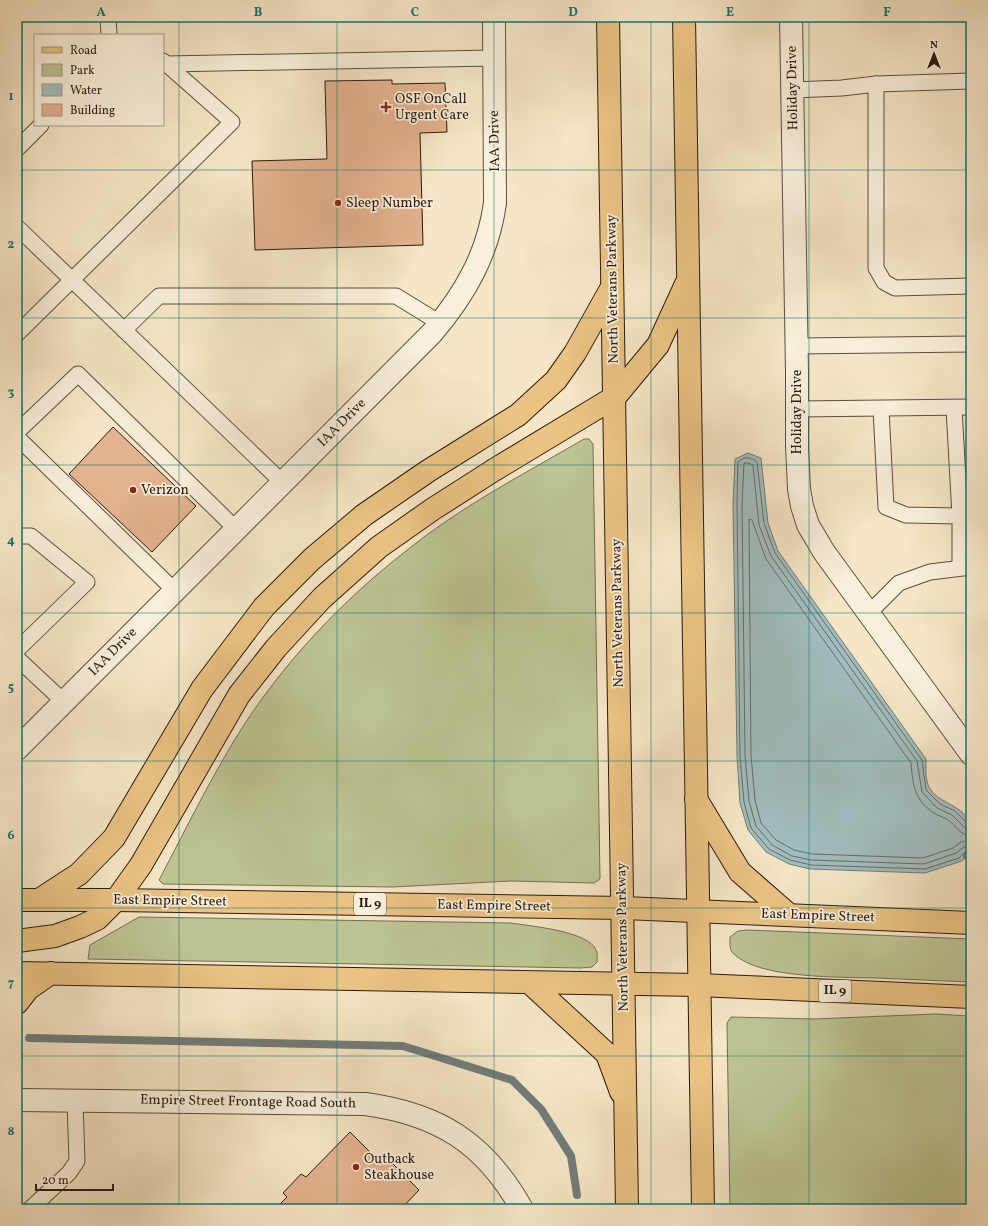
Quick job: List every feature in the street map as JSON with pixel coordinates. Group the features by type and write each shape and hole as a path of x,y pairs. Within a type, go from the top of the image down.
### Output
{"main road":[{"name":"North Veterans Parkway","path":"608,17 624,908 627,1209"},
{"path":"684,17 702,1209"},
{"path":"17,941 55,936 97,919 116,900 141,865 239,695 276,648 322,598 378,547 433,509 494,470 615,397 658,345 688,278"},
{"path":"39,900 79,874 114,838 202,689 264,606 312,559 364,514 428,471 518,415 556,380 575,353 613,286"},
{"path":"696,799 740,872 788,914"},
{"name":"East Empire Street","path":"17,900 116,900 624,908 971,923"},
{"name":"IL 9","path":"17,973 699,985 971,997"},
{"path":"17,1003 28,988 51,973"},
{"path":"530,983 607,1054 626,1104"}],"street":[{"name":"IAA Drive","path":"17,749 283,483 440,323 471,279 492,226 496,179 494,17"},
{"name":"Holiday Drive","path":"792,17 797,409 799,489 802,506 808,525 824,552 971,754"},
{"name":"Empire Street Frontage Road South","path":"17,1100 365,1104 398,1108 432,1120 469,1144 500,1175 522,1209"}],"lane":[{"path":"108,17 109,34"},
{"path":"165,62 494,58"},
{"path":"17,334 73,281 232,122 165,62"},
{"path":"793,90 842,88 876,84 971,81"},
{"path":"876,84 876,268 884,282 895,288 971,286"},
{"path":"17,149 40,126"},
{"path":"17,227 283,483"},
{"path":"124,330 159,296 396,296 440,323"},
{"path":"797,346 971,344"},
{"path":"17,432 78,374 236,529"},
{"path":"868,613 899,583 930,572 965,567 960,516 954,408"},
{"path":"797,409 971,408"},
{"path":"881,409 886,507 906,515 960,516"},
{"path":"17,438 175,591"},
{"path":"17,536 31,536 88,582 17,650"},
{"path":"17,658 64,702"},
{"path":"30,1209 69,1173 77,1161 75,1100"}],"green space":[{"path":"584,439 589,439 593,444 600,879 594,883 511,881 392,887 163,884 159,880 209,784 242,728 277,679 316,633 360,590 427,535 470,505"},
{"path":"139,917 511,923 558,930 582,938 591,944 596,950 597,962 592,967 581,968 88,959 90,945"},
{"path":"747,930 971,939 971,982 889,978 823,977 762,968 746,962 731,951 730,937 738,931"},
{"path":"935,1014 971,1016 971,1209 730,1209 727,1023 731,1017 814,1019"}],"water":[{"path":"748,453 761,458 768,523 778,551 926,759 926,773 929,787 938,797 965,815 971,824 971,855 967,856 962,861 925,873 810,869 789,864 766,852 748,830 740,803 737,756 733,504 735,459"}],"building":[{"name":"Sleep Number","path":"392,80 392,84 445,83 447,132 420,133 423,245 255,250 252,161 327,159 325,81"},
{"name":"Verizon","path":"113,427 196,506 152,552 69,474"},
{"name":"Outback Steakhouse","path":"350,1132 379,1161 384,1155 419,1190 401,1209 275,1209 287,1197 283,1193 301,1174 306,1177"}],"waterway":[{"path":"29,1038 403,1046 512,1080 541,1109 571,1156 577,1195"}],"place":[{"name":"OSF OnCall Urgent Care","path":"386,107"},
{"name":"Sleep Number","path":"338,203"},
{"name":"Verizon","path":"133,490"},
{"name":"Outback Steakhouse","path":"356,1167"}]}
